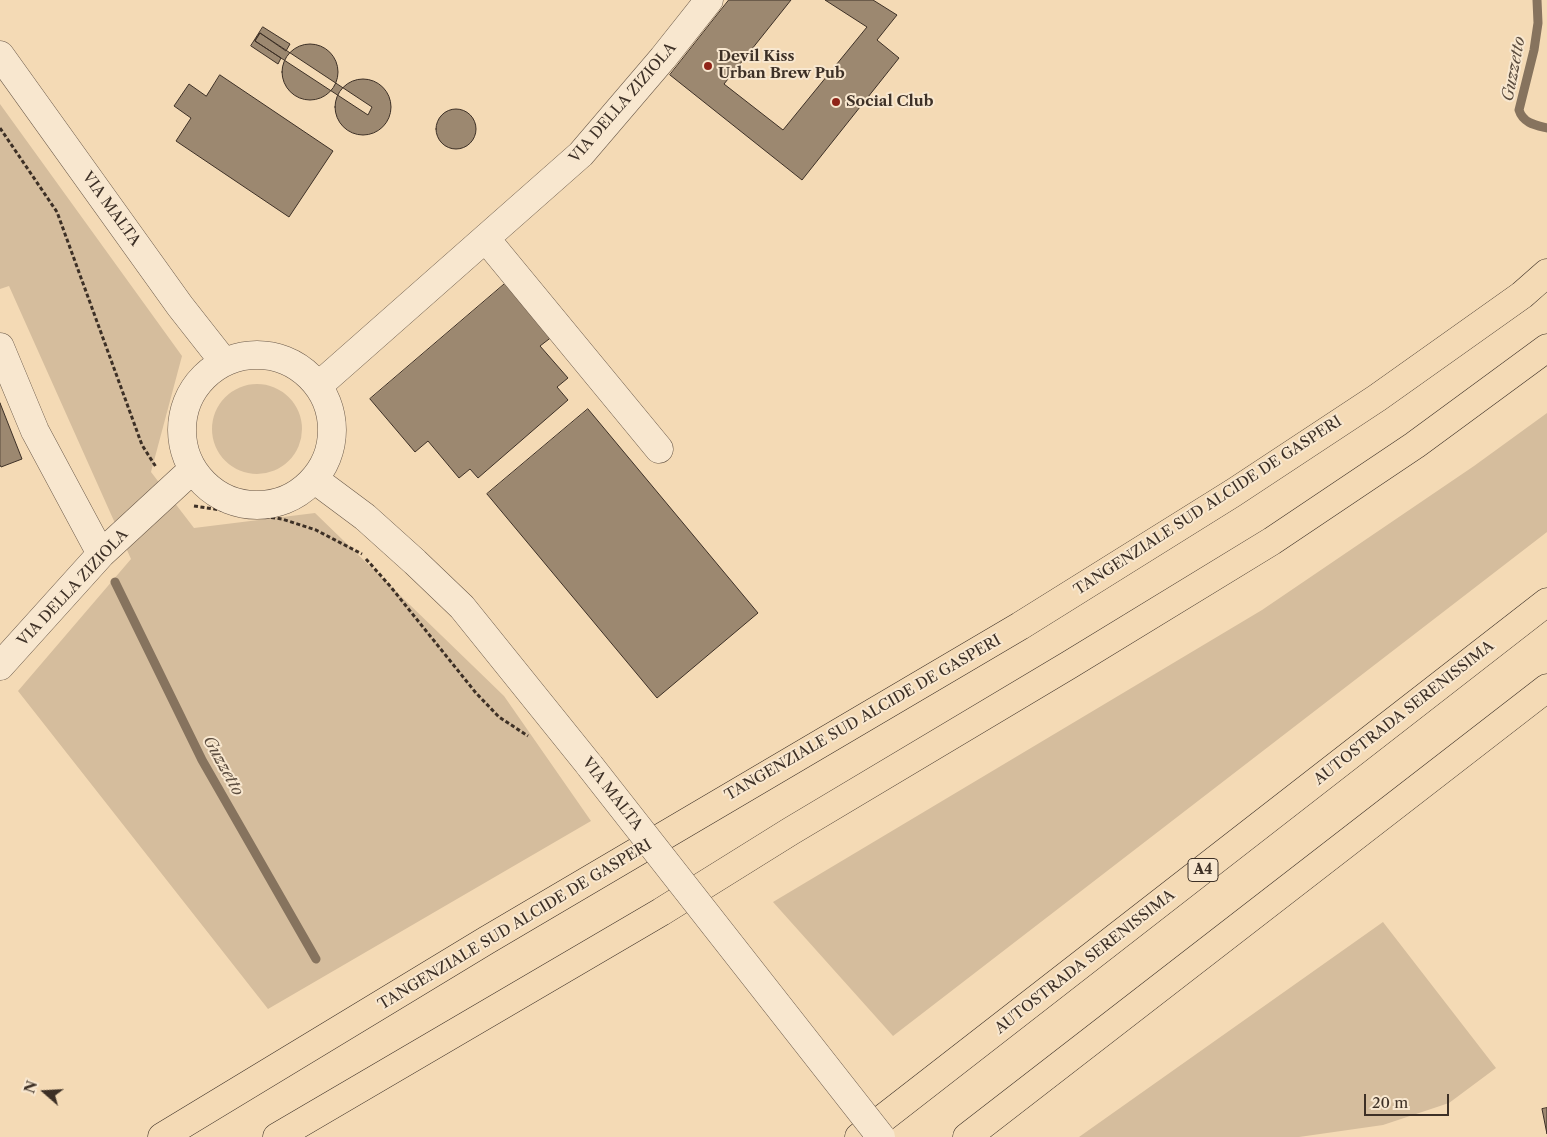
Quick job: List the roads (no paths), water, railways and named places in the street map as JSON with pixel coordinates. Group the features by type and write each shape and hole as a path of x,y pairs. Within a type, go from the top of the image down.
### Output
{"highway":[{"name":"TANGENZIALE SUD ALCIDE DE GASPERI","path":"162,1137 487,940 1020,626 1225,498 1377,398 1522,295 1547,273"},
{"path":"277,1137 611,942 1263,546 1414,445 1547,348"},
{"name":"AUTOSTRADA SERENISSIMA","path":"859,1137 1547,602"},
{"path":"967,1137 1547,688"}],"street":[{"name":"VIA DELLA ZIZIOLA","path":"318,386 581,154 663,58 709,0"},
{"name":"VIA MALTA","path":"0,55 180,306 224,362"},
{"path":"486,239 659,449"},
{"path":"0,347 35,431 101,554"},
{"path":"265,355 286,360 304,371 318,386 327,404 332,424 331,443 325,462 314,479 292,497 265,506 237,503 211,491 192,470 184,451 181,430 184,409 193,390 206,374 224,362 244,356 265,355"},
{"name":"VIA DELLA ZIZIOLA","path":"0,666 101,554 192,470"},
{"name":"VIA MALTA","path":"314,479 365,517 462,607 590,766 881,1137"}],"waterway":[{"name":"Guzzetto","path":"1537,0 1538,23 1534,50 1519,110 1526,121 1547,128"},
{"name":"Guzzetto","path":"115,582 202,760 316,959"}],"place":[{"name":"Devil Kiss Urban Brew Pub","path":"708,66"},
{"name":"Social Club","path":"836,102"}]}
